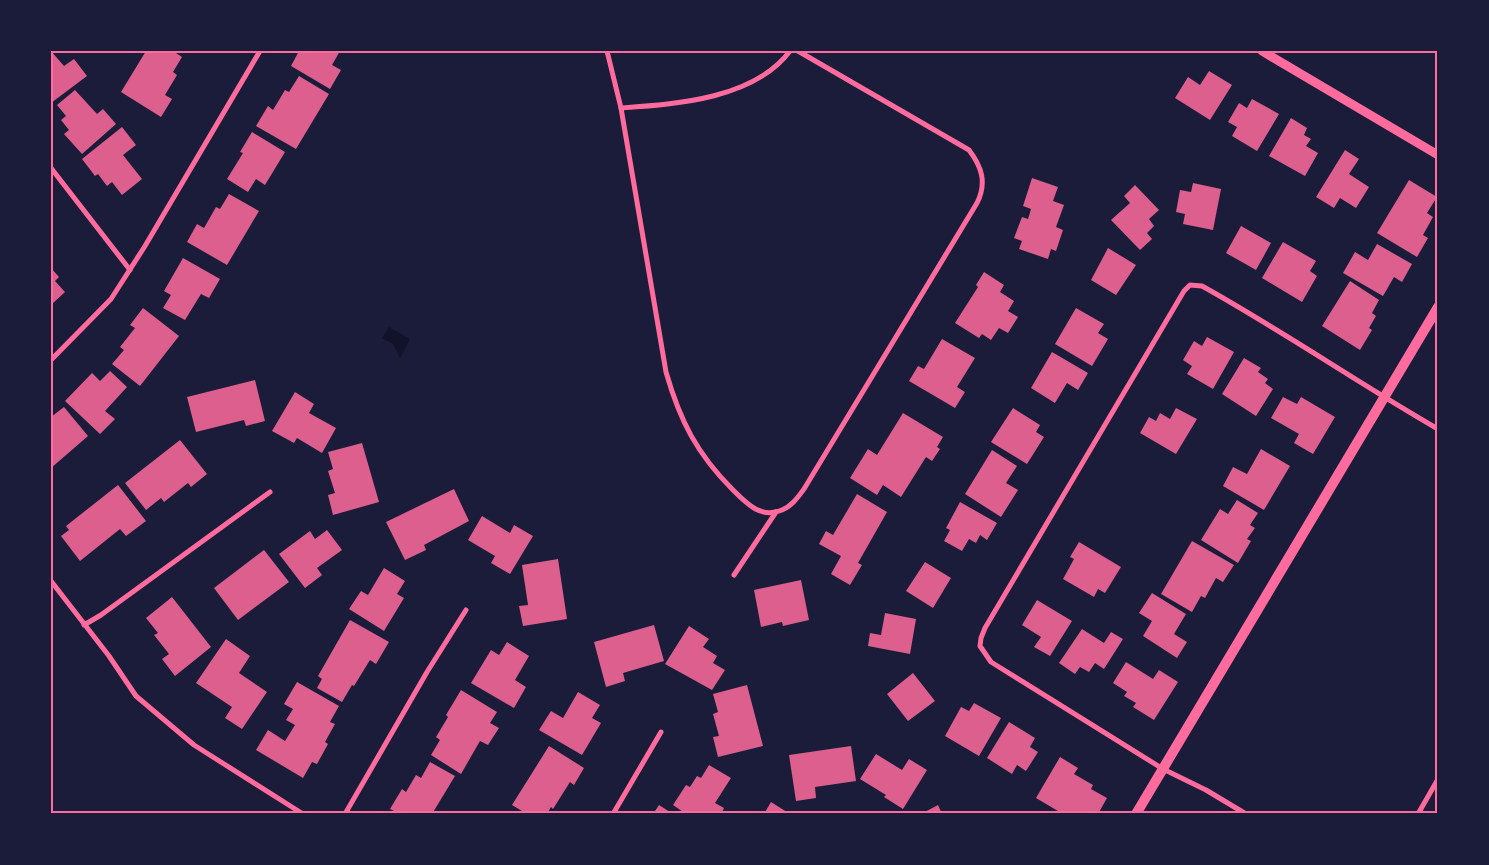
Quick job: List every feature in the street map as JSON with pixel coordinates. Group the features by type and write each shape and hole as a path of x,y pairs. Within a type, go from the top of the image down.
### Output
{"main road":[{"path":"1136,814 1438,307"}],"street":[{"path":"51,360 99,313 130,270 260,51"},
{"path":"607,51 621,108 666,372 675,404 710,467 749,506 760,511 776,512"},
{"path":"621,108 681,102 736,89 763,76 783,60 790,51"},
{"path":"734,575 776,512 790,505 804,489 980,195 983,182 981,166 969,150 798,51"},
{"path":"1262,51 1438,155"},
{"path":"51,168 130,270"},
{"path":"1246,814 1206,790 1163,769 991,662 980,646 980,638 1184,291 1190,285 1202,286 1269,323 1383,398 1438,429"},
{"path":"84,625 102,615 270,492"},
{"path":"51,581 109,656 136,696 169,725 222,765 303,814"},
{"path":"345,814 426,672 466,610"},
{"path":"613,814 661,732"},
{"path":"1418,814 1438,779"}],"shaded area":[{"path":"389,327 410,339 400,358 393,344 382,338"}],"building":[{"path":"51,51 64,66 74,59 87,76 51,103"},
{"path":"146,51 173,51 182,57 173,72 177,75 165,95 172,99 161,117 121,92"},
{"path":"299,51 340,51 332,65 341,70 330,89 291,66"},
{"path":"1209,71 1232,85 1210,120 1175,98 1188,77 1200,85"},
{"path":"299,76 329,94 296,149 256,126 268,106 273,110 285,90 289,92"},
{"path":"75,90 97,114 103,109 116,124 82,154 64,134 69,130 61,120 66,116 57,105"},
{"path":"1252,99 1279,114 1257,151 1232,136 1237,127 1228,122 1239,103 1247,108"},
{"path":"1291,118 1307,128 1304,135 1311,139 1306,146 1318,153 1305,176 1269,156"},
{"path":"122,127 136,145 123,155 142,179 122,195 112,182 107,186 98,174 95,176 82,159"},
{"path":"252,132 285,152 265,185 256,179 248,192 227,179 243,153 240,152"},
{"path":"1345,150 1359,159 1349,174 1369,187 1356,208 1340,198 1334,208 1316,197"},
{"path":"1032,178 1058,187 1053,201 1064,205 1056,227 1063,230 1056,251 1051,249 1048,259 1019,249 1022,241 1014,238 1022,217 1028,219 1031,209 1023,206"},
{"path":"1409,180 1437,197 1427,213 1433,217 1423,235 1428,238 1417,257 1377,233"},
{"path":"1193,183 1221,189 1213,230 1183,224 1185,214 1176,212 1180,190 1191,192"},
{"path":"1135,185 1159,210 1149,219 1154,226 1147,233 1152,239 1140,250 1111,220 1130,203 1124,196"},
{"path":"229,194 259,211 227,265 187,242 197,224 204,228 216,207 220,209"},
{"path":"1241,226 1271,243 1256,270 1226,253"},
{"path":"1283,242 1316,261 1310,271 1317,276 1302,302 1262,278"},
{"path":"1377,244 1412,264 1402,282 1394,277 1383,296 1343,273 1355,252 1368,260"},
{"path":"1108,248 1136,265 1116,295 1091,280"},
{"path":"183,258 220,279 209,298 201,294 185,320 163,308 171,295 164,291"},
{"path":"51,268 59,277 55,281 65,292 51,305"},
{"path":"984,272 1004,285 1000,292 1014,301 1008,311 1018,317 1008,333 999,328 991,340 982,334 979,338 955,323 978,287 976,285"},
{"path":"1350,281 1379,300 1372,313 1376,316 1369,328 1372,330 1360,350 1322,326"},
{"path":"143,308 179,336 140,386 112,364 124,350 120,347 135,328 130,325"},
{"path":"1076,308 1104,324 1098,333 1108,339 1092,366 1055,344"},
{"path":"1207,337 1234,352 1213,389 1187,374 1192,366 1183,360 1194,341 1202,346"},
{"path":"942,339 975,358 957,387 965,392 955,408 909,381 918,366 924,369"},
{"path":"1052,352 1088,373 1078,390 1067,383 1055,403 1031,388"},
{"path":"1244,358 1261,368 1258,372 1268,379 1265,383 1273,389 1256,416 1222,394"},
{"path":"110,371 127,387 105,411 115,419 100,434 65,401 92,373 100,381"},
{"path":"255,380 265,421 246,426 244,420 196,432 187,397"},
{"path":"295,392 314,404 309,413 336,428 322,453 297,438 294,443 272,431"},
{"path":"1283,397 1297,404 1301,397 1335,417 1313,454 1294,443 1299,434 1271,418"},
{"path":"64,407 88,436 51,468 51,417"},
{"path":"1013,408 1040,425 1036,432 1044,437 1027,464 991,442"},
{"path":"1176,408 1197,419 1176,454 1140,433 1149,417 1156,421 1160,413 1170,419"},
{"path":"903,413 943,437 937,447 940,449 932,461 926,457 901,497 883,485 877,495 850,478 868,449 877,455"},
{"path":"180,440 207,474 191,487 188,483 164,502 161,498 146,510 125,483"},
{"path":"362,443 379,502 333,515 328,495 335,493 328,471 333,469 328,452"},
{"path":"1261,449 1290,466 1264,510 1223,486 1233,467 1247,474"},
{"path":"992,450 1017,466 1006,483 1018,490 1001,517 965,494"},
{"path":"118,485 146,521 126,536 120,529 80,561 61,536 69,530 66,526"},
{"path":"454,489 469,521 424,545 426,550 405,560 386,522"},
{"path":"857,494 887,512 858,563 862,565 850,585 831,574 841,556 819,544 826,531 833,535"},
{"path":"1237,500 1258,513 1250,525 1255,528 1247,539 1251,541 1238,563 1201,540 1220,509 1228,514"},
{"path":"960,502 997,523 987,540 980,535 976,543 969,539 962,551 944,541 950,530 946,528"},
{"path":"482,516 510,533 514,525 533,536 510,574 491,563 495,556 468,540"},
{"path":"327,530 342,550 317,568 322,575 305,588 279,554 310,531 315,539"},
{"path":"1192,541 1234,565 1223,582 1216,578 1205,598 1201,596 1192,612 1161,594"},
{"path":"1079,542 1121,567 1105,593 1098,589 1094,597 1063,579 1074,559 1070,557"},
{"path":"264,550 289,582 238,620 214,588"},
{"path":"558,559 567,619 523,626 519,606 528,605 522,565"},
{"path":"925,562 951,578 933,608 906,591"},
{"path":"384,568 405,581 397,594 404,598 384,631 349,609 361,591 368,595"},
{"path":"801,580 809,620 783,626 782,622 761,627 754,590"},
{"path":"1152,593 1186,614 1174,634 1187,642 1177,658 1143,636 1152,621 1139,613"},
{"path":"172,597 211,647 175,676 162,659 169,654 154,635 158,633 146,618"},
{"path":"1037,600 1072,621 1050,656 1034,647 1041,637 1022,625"},
{"path":"885,613 916,619 910,654 868,646 870,633 881,635"},
{"path":"350,620 389,642 376,664 370,660 342,702 317,688 322,679 318,676"},
{"path":"654,625 664,661 623,673 625,681 606,687 594,642"},
{"path":"689,626 709,639 703,647 717,656 713,663 725,670 712,690 665,664"},
{"path":"1082,629 1104,643 1111,632 1123,639 1104,669 1095,663 1089,672 1080,667 1075,674 1059,663"},
{"path":"226,639 250,656 239,673 267,692 242,729 225,718 232,707 196,683"},
{"path":"507,642 529,656 515,680 526,687 514,708 471,683 491,650 499,655"},
{"path":"1126,662 1153,679 1159,670 1178,682 1154,720 1133,707 1136,703 1124,696 1127,692 1113,683"},
{"path":"913,673 935,701 908,721 887,694"},
{"path":"297,682 339,706 330,722 335,724 325,742 328,744 317,764 312,762 303,778 256,750 268,730 285,741 295,725 286,720 293,709 284,704"},
{"path":"747,685 763,746 718,757 713,737 719,736 713,714 718,712 713,694"},
{"path":"461,690 497,712 490,723 499,728 488,745 480,741 461,774 431,755 440,740 436,737 448,717 446,715"},
{"path":"578,692 600,705 592,718 601,723 582,755 539,730 551,711 563,718"},
{"path":"974,703 1001,718 979,756 945,736 961,707 969,711"},
{"path":"1009,722 1035,738 1030,747 1038,752 1026,771 1017,765 1012,774 987,758"},
{"path":"549,746 584,768 574,785 570,782 553,809 551,807 547,814 527,814 512,805"},
{"path":"851,746 856,781 815,787 816,798 796,801 789,755"},
{"path":"876,754 902,770 909,759 927,770 903,809 884,797 886,795 860,779"},
{"path":"1060,757 1078,768 1074,774 1093,785 1091,789 1107,798 1098,814 1063,814 1036,798"},
{"path":"430,762 455,776 432,814 392,814 394,811 390,809 402,789 406,792 416,775 421,778"},
{"path":"709,765 731,778 715,803 724,808 721,814 686,814 673,805 686,785 690,787 697,776 701,778"},
{"path":"771,802 790,814 764,814"},
{"path":"659,805 673,814 653,814"},
{"path":"938,805 942,814 921,814"}]}
